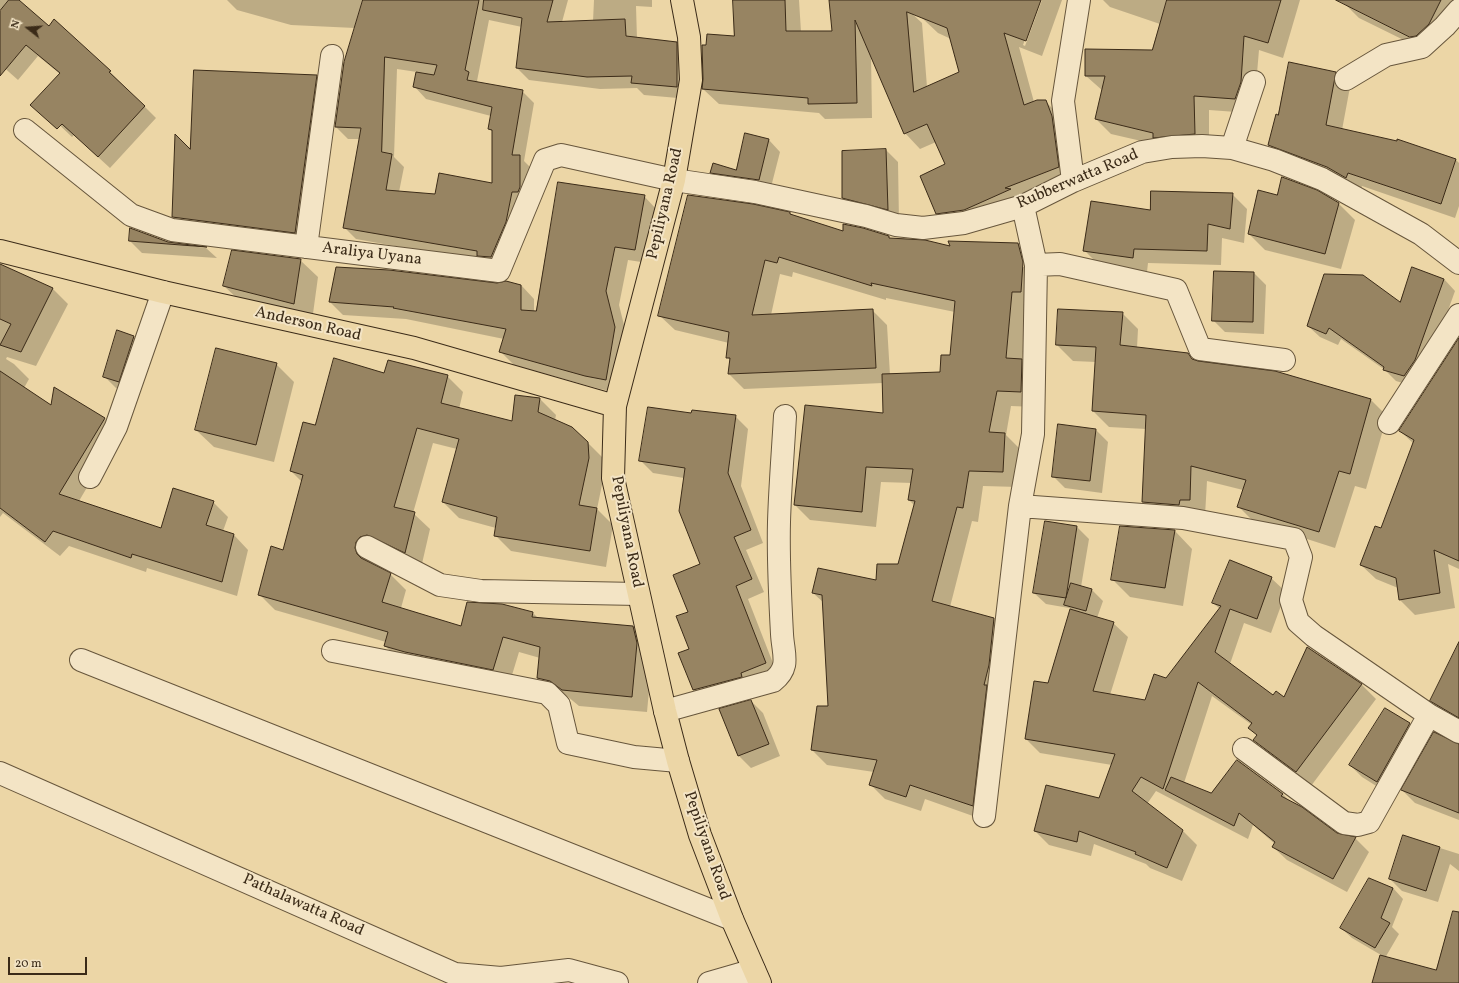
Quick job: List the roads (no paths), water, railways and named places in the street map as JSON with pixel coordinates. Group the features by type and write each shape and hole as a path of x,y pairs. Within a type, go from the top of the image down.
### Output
{"main road":[{"name":"Pepiliyana Road","path":"682,0 689,37 691,80 674,180 615,406 613,478 638,594 678,761 700,834 732,919 757,976"},
{"name":"Anderson Road","path":"0,251 163,292 414,348 615,406"}],"street":[{"path":"1074,181 1063,101 1079,0"},
{"path":"1346,79 1386,55 1422,48 1459,10"},
{"path":"306,247 332,56"},
{"path":"1232,148 1254,82"},
{"name":"Araliya Uyana","path":"25,130 131,215 172,230 499,271 545,160 561,155 674,180"},
{"name":"Rubberwatta Road","path":"674,180 754,192 866,216 896,225 923,228 964,223 1023,206 1074,181 1142,152 1172,146 1232,148 1274,160 1322,179 1421,234 1459,263"},
{"path":"984,816 1020,506 1033,434 1036,265 1023,206"},
{"path":"1036,265 1060,264 1176,290 1200,349 1284,360"},
{"path":"90,477 116,426 163,292"},
{"path":"1389,423 1459,315"},
{"path":"665,711 773,681 781,674 785,666 781,623 779,522 785,416"},
{"path":"1020,506 1183,518 1294,539 1301,557 1291,600 1298,622 1314,636 1429,715 1459,732"},
{"path":"367,547 440,585 481,591 638,594"},
{"path":"333,651 547,693 559,704 568,743 634,757 678,761"},
{"path":"81,660 732,919"},
{"path":"1244,749 1344,823 1358,825 1369,822 1429,715"},
{"name":"Pathalawatta Road","path":"0,773 455,974 501,978 569,970 617,983"},
{"path":"709,983 757,976"}]}
